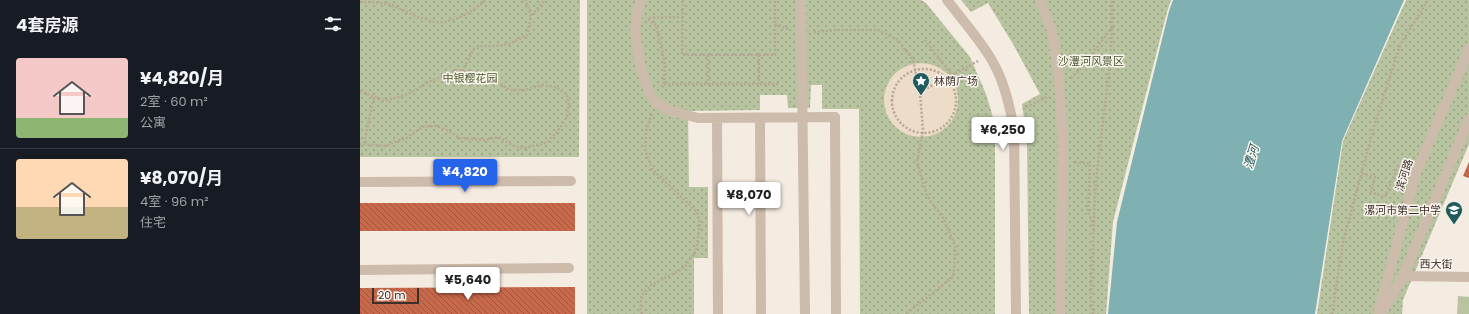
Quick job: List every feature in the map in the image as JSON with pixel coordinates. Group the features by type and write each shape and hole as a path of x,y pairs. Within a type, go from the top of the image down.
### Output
{"street":[{"path":"801,0 805,314"},
{"path":"947,0 989,54 1002,81 1014,129 1016,314"},
{"path":"1040,0 1052,31 1058,67 1063,141 1060,314"},
{"path":"639,5 635,30 640,66 649,92 656,102 668,110 698,118 835,117 836,314"},
{"name":"滨河路","path":"1380,314 1416,173 1469,49"},
{"path":"717,118 718,314"},
{"path":"760,118 761,314"},
{"path":"1380,314 1402,276 1469,119"},
{"path":"360,182 571,181"},
{"path":"360,270 569,268"},
{"name":"西大街","path":"1402,276 1469,277"}],"path":[{"path":"360,2 376,2 393,5 406,12 431,21 448,22 467,14 486,0"},
{"path":"525,0 531,15"},
{"path":"462,71 474,49 482,46 509,44 527,35 531,15 545,0"},
{"path":"682,0 682,55 775,55 775,0"},
{"path":"1093,314 1091,299 1095,197 1109,76 1112,0"},
{"path":"1332,314 1343,242 1374,130 1400,45 1428,0"},
{"path":"639,5 648,18 656,25 665,64 664,84 646,131 645,150 652,169 697,212 700,224 696,251 684,268 651,285 642,295 640,308 642,314"},
{"path":"648,18 682,17"},
{"path":"775,24 801,33 839,30 878,30 898,40 913,60 920,92 923,133 917,162 927,196 943,218 956,248 953,277 906,314"},
{"path":"925,40 952,75"},
{"path":"920,92 989,54"},
{"path":"708,55 708,84"},
{"path":"759,55 759,84"},
{"path":"923,68 934,70 947,78 955,92 956,102 954,112 949,120 942,127 933,132 923,133 912,131 902,125 895,116 892,106 892,95 896,84 903,76 923,68"},
{"path":"360,91 384,101 408,94 428,82 456,70 474,72 490,77 510,90 524,90 543,85 556,87 567,95 569,105 567,117 557,132 546,143 524,148 514,146 498,137 484,140 459,138 449,131 436,126 422,127 408,137 386,146 364,143 360,144"},
{"path":"664,84 779,84"},
{"path":"364,143 374,97"},
{"path":"1062,160 1090,164 1088,211 1094,228"},
{"path":"1362,174 1375,177 1371,192 1386,197 1398,166 1416,173"}],"green space":[{"name":"中银樱花园","path":"360,0 580,0 579,157 360,157"},
{"path":"587,0 921,0 926,3 970,57 986,94 995,124 995,314 860,314 859,109 822,109 822,85 811,85 810,108 788,108 787,95 760,95 760,110 688,111 689,187 708,187 708,258 694,258 694,314 587,314"},
{"name":"沙澧河风景区","path":"961,0 1171,0 1113,222 1106,314 1029,314 1027,142 1022,104 1040,94 1013,44 988,3 971,12"},
{"path":"1406,0 1469,0 1469,144 1403,300 1402,314 1317,314 1343,141"},
{"path":"1458,296 1469,297 1469,314 1457,314"}],"shaded area":[{"name":"林荫广场","path":"914,63 928,63 942,69 952,79 958,93 956,114 952,121 942,131 928,137 914,137 900,131 890,121 884,107 884,93 890,79 900,69"}],"water":[{"name":"澧河","path":"1173,0 1404,0 1342,141 1315,314 1108,314 1117,222"}],"building":[{"path":"1469,162 1469,178 1463,176"},
{"path":"360,203 575,203 575,231 360,231"},
{"path":"575,287 575,314 360,314 360,288"}],"place":[{"name":"林荫广场","path":"921,96"},
{"name":"漯河市第二中学","path":"1454,225"}]}
